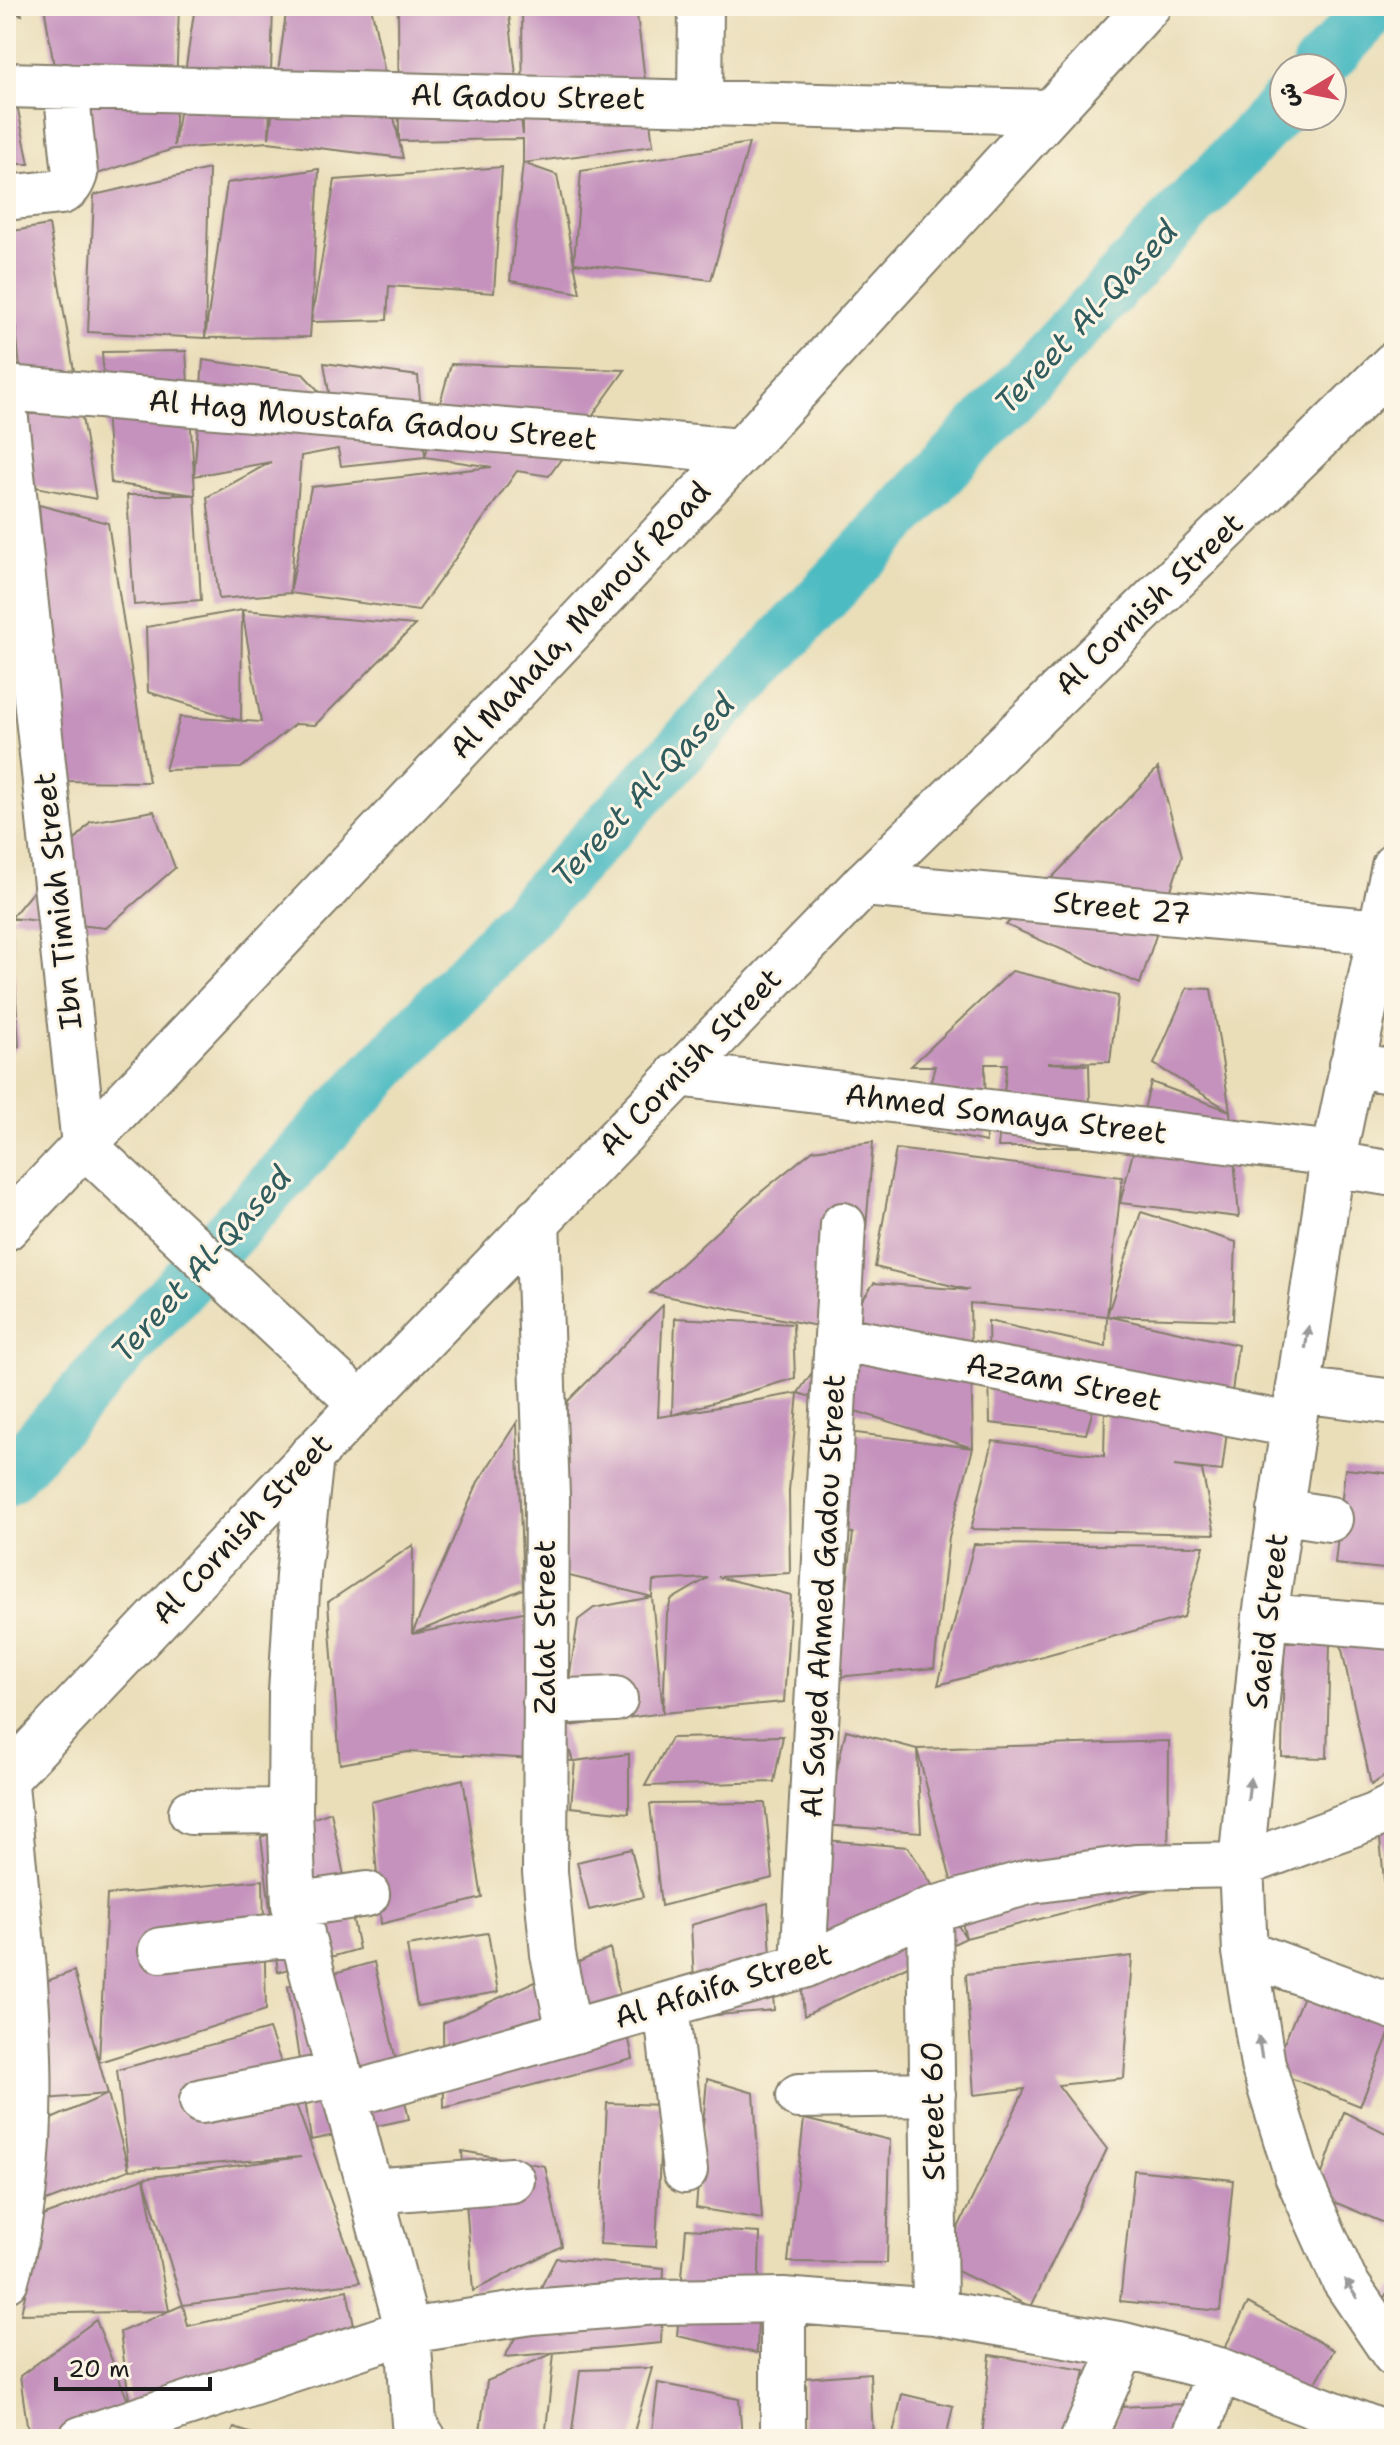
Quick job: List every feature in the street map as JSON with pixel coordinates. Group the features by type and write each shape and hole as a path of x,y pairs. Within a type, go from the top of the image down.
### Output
{"street":[{"path":"700,102 701,6"},
{"name":"Al Mahala, Menouf Road","path":"6,1228 741,451 1148,6"},
{"name":"Al Gadou Street","path":"6,85 1050,112"},
{"path":"6,198 61,192 73,182 75,174 66,86"},
{"name":"Al Cornish Street","path":"6,1782 311,1456 678,1074 864,884 1394,364"},
{"name":"Al Hag Moustafa Gadou Street","path":"6,388 741,451"},
{"name":"Ibn Timiah Street","path":"6,419 14,560 84,1145"},
{"name":"Saeid Street","path":"1394,866 1380,932 1373,1068 1333,1159 1265,1616 1241,1865 1245,1952 1263,2065 1297,2175 1344,2280 1394,2354"},
{"name":"Street 27","path":"864,884 1380,932"},
{"name":"Ahmed Somaya Street","path":"678,1074 1333,1159 1394,1174"},
{"path":"84,1145 361,1404"},
{"name":"Zalat Street","path":"537,1220 547,1496 545,1872 553,1954 569,2032"},
{"name":"Al Sayed Ahmed Gadou Street","path":"803,1966 843,1225"},
{"name":"Azzam Street","path":"837,1338 1296,1407 1394,1402"},
{"path":"311,1456 298,1575 291,1692 290,1811 298,1919 408,2331 413,2434"},
{"path":"1280,1511 1330,1519"},
{"path":"1265,1616 1394,1627"},
{"path":"545,1702 615,1699"},
{"path":"6,1782 26,2018 29,2094 18,2230 6,2280"},
{"name":"Al Afaifa Street","path":"202,2101 342,2085 569,2032 803,1966 930,1910 1032,1881 1136,1867 1241,1865 1375,1816 1394,1806"},
{"path":"191,1812 290,1811"},
{"path":"161,1950 298,1919 367,1894"},
{"name":"Street 60","path":"930,1910 935,2312"},
{"path":"1245,1952 1394,2007"},
{"path":"666,2005 685,2171"},
{"path":"799,2096 933,2094"},
{"path":"371,2191 512,2180"},
{"path":"783,2300 783,2439"},
{"path":"81,2439 408,2331 563,2309 657,2302 783,2300 935,2312 1124,2345 1219,2370 1394,2437"},
{"path":"1083,2439 1124,2345"},
{"path":"1194,2439 1219,2370"}],"building":[{"path":"6,6 20,6 22,15 6,10"},
{"path":"44,6 179,6 174,146 195,6 273,6 269,138 287,6 371,6 403,158 268,142 173,149 73,182"},
{"path":"398,6 508,6 523,135 522,6 636,6 653,146 523,163 523,139 399,141"},
{"path":"7,55 29,164 6,164"},
{"path":"749,143 711,280 574,263 581,171"},
{"path":"523,163 557,175 580,293 510,281"},
{"path":"502,167 494,293 389,286 387,320 311,322 335,180"},
{"path":"209,169 205,338 88,332 94,195"},
{"path":"319,169 310,337 205,338 227,183"},
{"path":"49,225 96,499 31,486 7,232"},
{"path":"186,351 194,476 201,600 134,605 127,495 195,495 111,483 102,352"},
{"path":"203,360 303,374 331,404 324,363 418,376 425,457 341,466 338,449 301,456 290,593 219,599 207,497 271,462 194,476"},
{"path":"451,364 625,370 549,476 517,471 418,611 290,593 311,487 492,467 425,457"},
{"path":"39,505 108,523 149,782 62,781"},
{"path":"242,610 415,625 315,725 295,724 241,768 165,770 180,717 240,721 148,692 146,627","holes":["242,610 261,722 241,721"]},
{"path":"1158,768 1182,856 1140,984 1006,925"},
{"path":"154,811 175,868 106,928 11,918 90,822"},
{"path":"6,877 19,1046 6,1055"},
{"path":"1012,971 1118,996 1110,1062 1048,1063 1089,1065 1091,1147 998,1147 1007,1064 985,1064 986,1142 918,1128 935,1066 911,1066"},
{"path":"1187,988 1211,989 1230,1111 1154,1064"},
{"path":"1151,1082 1230,1111 1239,1217 1120,1203"},
{"path":"873,1142 860,1303 874,1283 969,1290 875,1267 896,1149 1122,1177 1107,1316 970,1303 973,1448 798,1393 850,1317 822,1327 650,1293 750,1201 813,1150"},
{"path":"1141,1212 1236,1242 1233,1320 1107,1316"},
{"path":"663,1305 658,1417 798,1393 789,1491 790,1573 718,1577 791,1595 784,1702 663,1713 667,1614 671,1600 708,1578 653,1581 652,1597 546,1570 568,1401"},
{"path":"1107,1316 1238,1345 1222,1471 1174,1466 1202,1470 1215,1534 971,1529 993,1441 1104,1456 1106,1365 1086,1434 990,1423 988,1321 1106,1347"},
{"path":"675,1318 793,1324 795,1378 672,1415"},
{"path":"517,1422 523,1589 412,1634 478,1482"},
{"path":"849,1432 973,1448 949,1537 934,1668 837,1677 853,1533 826,1531"},
{"path":"1345,1469 1394,1474 1394,1570 1335,1564"},
{"path":"974,1544 1204,1546 1184,1617 938,1685"},
{"path":"413,1545 412,1634 523,1612 573,1761 408,1752 340,1764 328,1602"},
{"path":"652,1597 663,1713 562,1727 578,1620 594,1608"},
{"path":"1394,1627 1394,1770 1371,1785 1340,1640"},
{"path":"1284,1641 1330,1642 1327,1758 1282,1757"},
{"path":"846,1730 917,1749 921,1832 824,1825"},
{"path":"783,1736 774,1782 645,1786 671,1738"},
{"path":"1169,1741 1168,1886 966,1938 917,1749"},
{"path":"629,1754 629,1813 571,1807 575,1761"},
{"path":"463,1779 482,1898 381,1924 371,1802"},
{"path":"765,1803 773,1878 661,1906 650,1804"},
{"path":"331,1812 359,1949 278,1972 261,1837"},
{"path":"1379,1829 1394,1829 1394,1961 1392,1961"},
{"path":"790,1837 908,1847 966,1938 804,2016"},
{"path":"631,1849 643,1897 589,1910 577,1862"},
{"path":"263,1880 266,2010 99,2062 107,1895"},
{"path":"768,1903 774,2010 696,2017 691,1925"},
{"path":"488,1933 498,1992 417,2006 407,1946"},
{"path":"610,1948 633,2059 444,2108 443,2023"},
{"path":"1132,1956 1124,2078 1058,2085 1107,2149 1031,2307 941,2263 1025,2089 974,2095 966,1974"},
{"path":"374,1962 409,2119 311,2140 288,1986"},
{"path":"74,1971 108,2094 6,2102 6,1996"},
{"path":"1307,1986 1394,2022 1360,2106 1273,2071"},
{"path":"269,2029 360,2282 183,2305 144,2178 301,2157 129,2170 117,2070"},
{"path":"707,2079 754,2093 762,2219 696,2208"},
{"path":"108,2094 129,2170 6,2216 6,2139"},
{"path":"607,2103 662,2105 656,2247 600,2244"},
{"path":"1344,2112 1394,2137 1394,2227 1315,2194"},
{"path":"804,2119 890,2140 887,2263 788,2262"},
{"path":"462,2151 545,2166 562,2246 473,2291"},
{"path":"1134,2170 1233,2180 1220,2311 1120,2301"},
{"path":"144,2178 169,2311 21,2314 42,2216"},
{"path":"686,2229 760,2233 757,2353 677,2336"},
{"path":"556,2258 664,2268 661,2343 505,2357"},
{"path":"1394,2286 1394,2318 1378,2304"},
{"path":"347,2290 355,2331 130,2406 120,2332 183,2305 188,2326"},
{"path":"1248,2303 1334,2350 1308,2397 1223,2351"},
{"path":"96,2320 130,2406 40,2439 29,2439 20,2376"},
{"path":"554,2353 545,2439 479,2439 487,2381"},
{"path":"990,2355 1085,2370 1073,2439 982,2439"},
{"path":"652,2368 632,2439 571,2439 580,2370"},
{"path":"870,2373 873,2439 802,2439 804,2378"},
{"path":"658,2383 739,2399 742,2439 651,2439"},
{"path":"902,2394 953,2406 946,2439 892,2439"},
{"path":"1184,2404 1179,2439 1109,2439 1120,2407"},
{"path":"234,2428 266,2438 229,2439"}],"waterway":[{"name":"Tereet Al-Qased","path":"1333,52 1376,6"},
{"name":"Tereet Al-Qased","path":"6,1479 271,1187 1268,122"}]}
